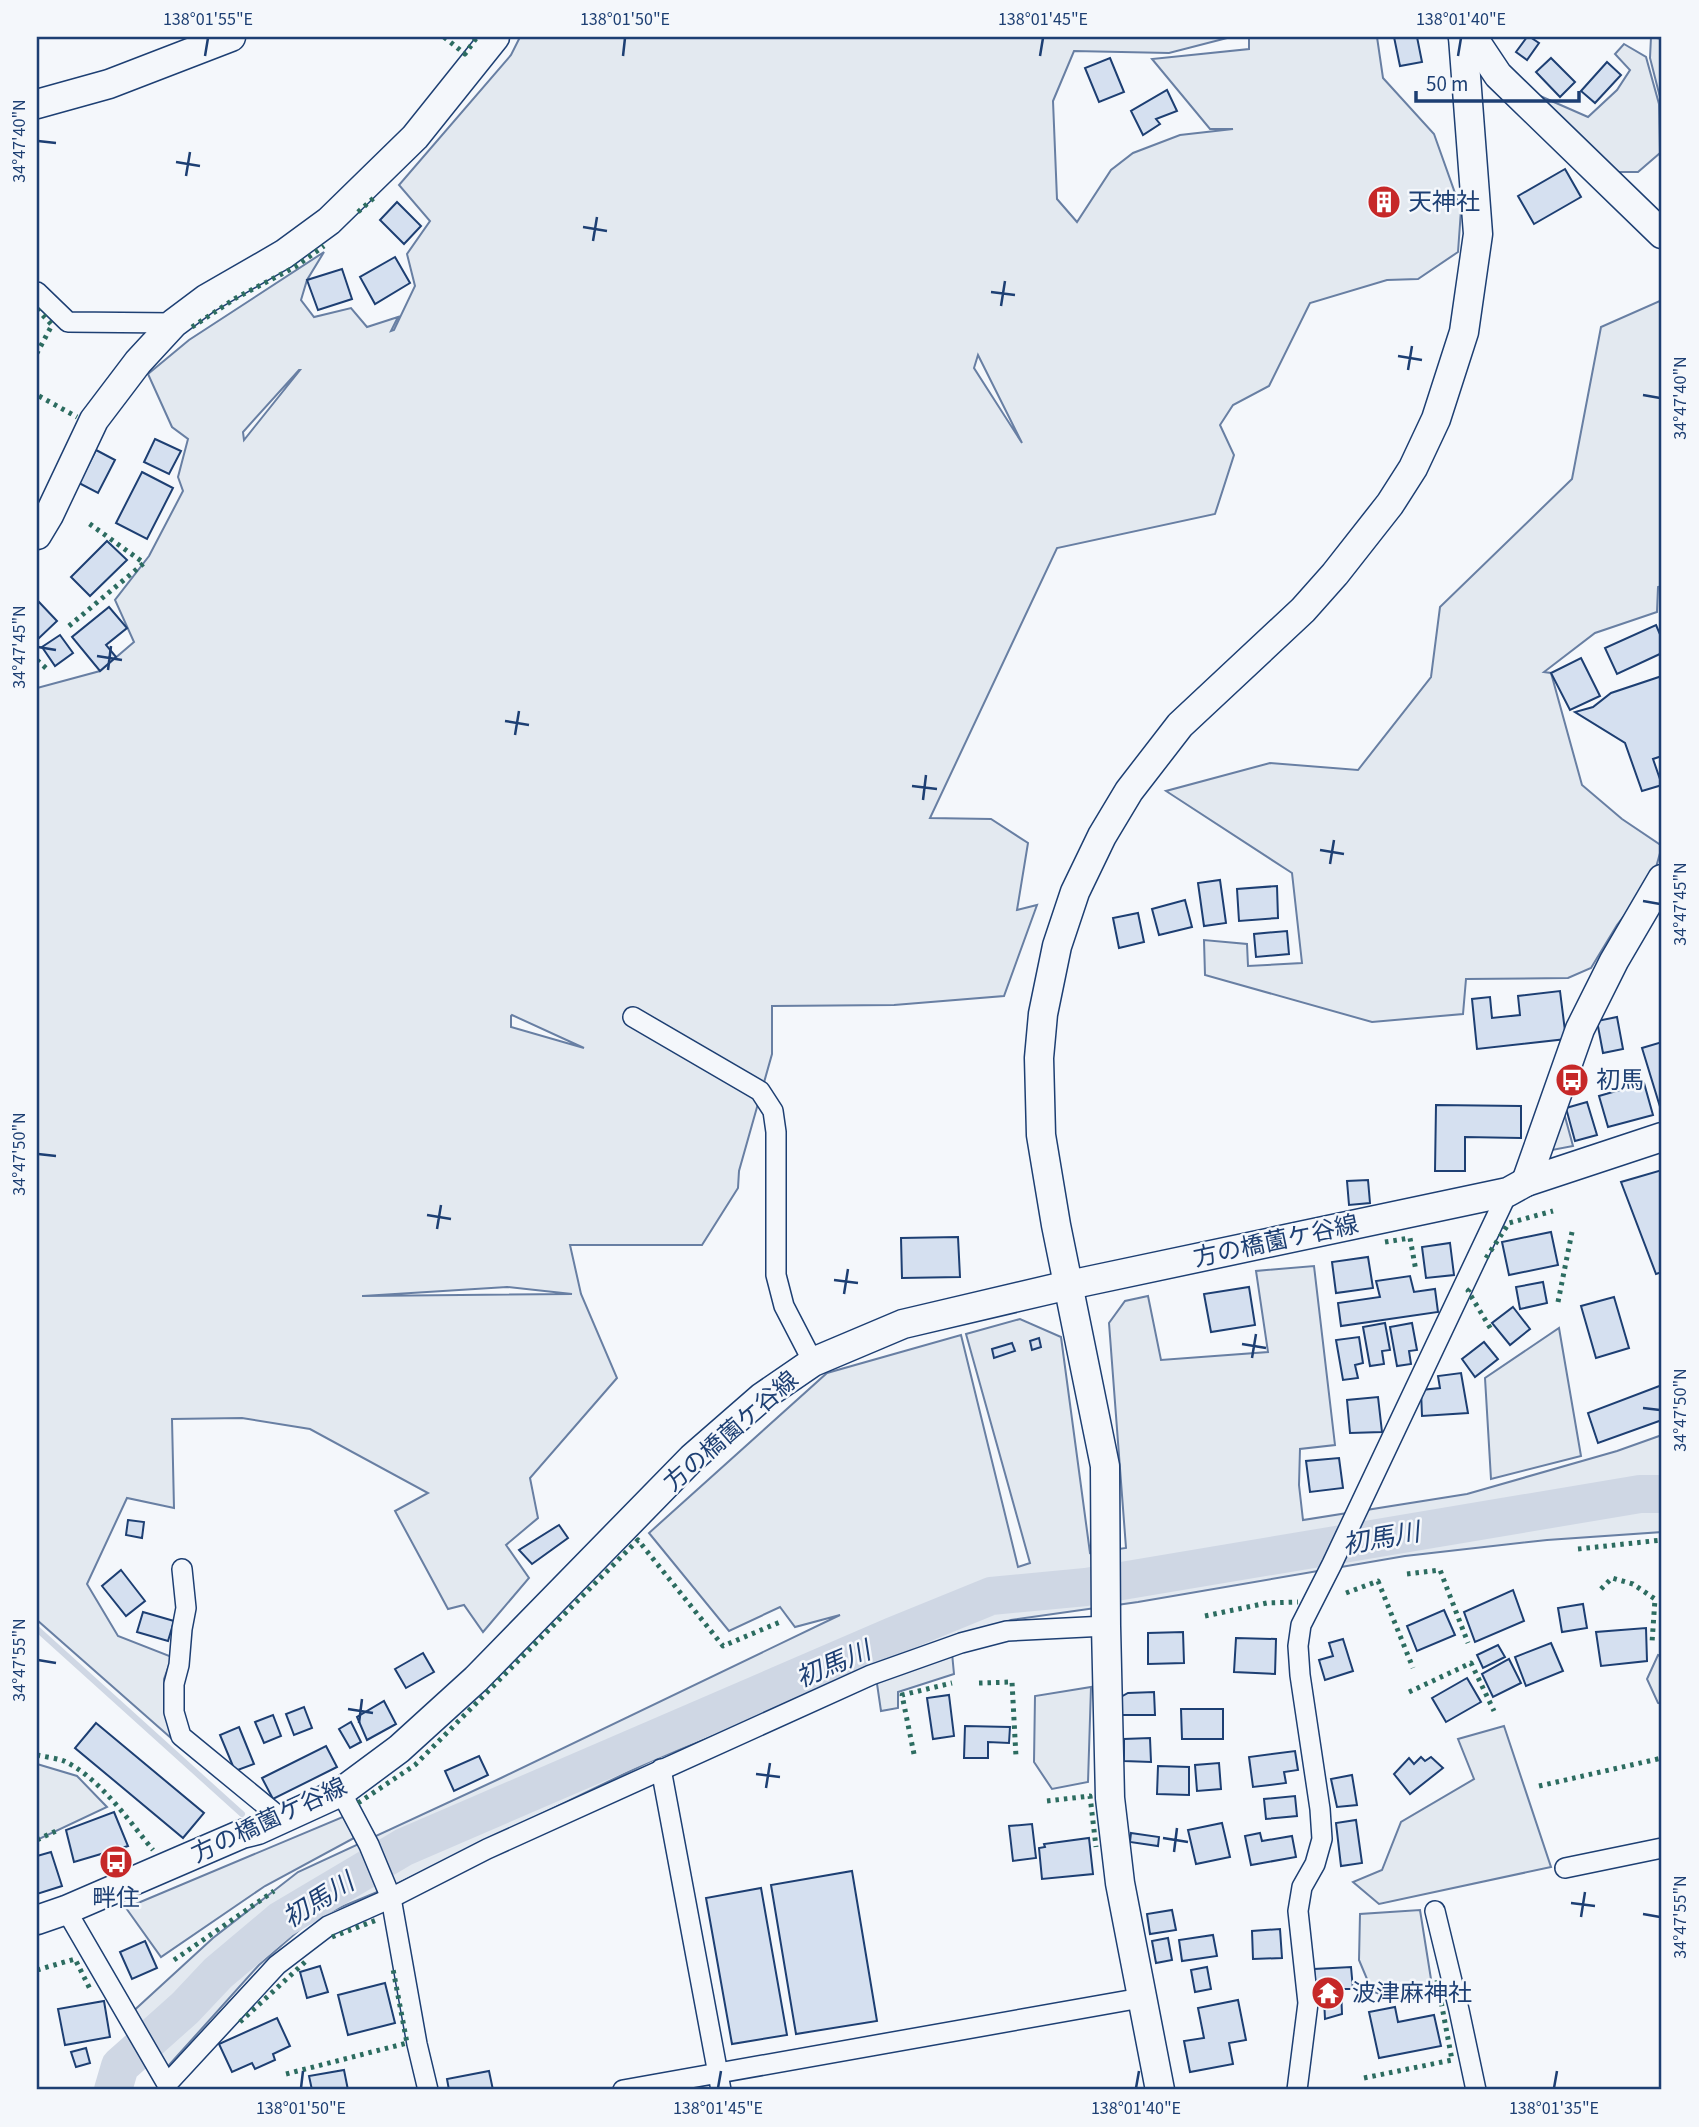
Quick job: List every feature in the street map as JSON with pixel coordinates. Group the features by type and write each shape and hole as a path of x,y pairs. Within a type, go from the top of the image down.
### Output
{"street":[{"path":"37,104 109,83 231,37"},
{"path":"37,535 93,420 138,362 174,323 206,299 284,254 329,221 415,138 495,37"},
{"path":"1463,37 1478,46 1498,75 1662,234"},
{"path":"1160,2090 1120,1883 1111,1798 1105,1466 1047,1179 1039,1092 1043,1014 1056,946 1079,882 1129,790 1180,725 1303,610 1335,574 1390,504 1413,468 1436,419 1464,332 1478,234 1463,37"},
{"path":"37,292 68,322 174,323"},
{"path":"1297,2090 1308,2003 1298,1911 1301,1887 1315,1864 1322,1839 1300,1675 1298,1646 1301,1625 1517,1187 1580,1029 1614,961 1662,879"},
{"path":"633,1017 760,1091 773,1111 776,1132 776,1275 783,1306 813,1362"},
{"name":"方の橋薗ケ谷線","path":"37,1920 341,1792 399,1749 477,1679 692,1458 762,1398 813,1362 903,1324 1069,1284 1517,1187 1662,1137"},
{"path":"182,1569 186,1608 174,1684 174,1712 181,1736 282,1819"},
{"path":"66,1910 165,2083 277,1965 327,1926 390,1895 871,1675 961,1643 1007,1631 1107,1620"},
{"path":"661,1769 719,2082"},
{"path":"341,1792 369,1844 390,1895 428,2090"},
{"path":"1565,1868 1662,1849"},
{"path":"1434,1911 1460,2010 1476,2090"},
{"path":"623,2090 719,2082 1142,1997"}],"shaded area":[{"path":"520,37 1231,37 1169,53 1074,51 1053,101 1057,199 1077,222 1111,170 1133,153 1180,135 1233,129 1210,129 1152,59 1249,49 1249,37 1377,37 1383,78 1434,134 1461,210 1458,252 1418,279 1387,280 1310,303 1269,386 1233,405 1220,425 1234,455 1215,514 1057,548 930,818 991,819 1028,843 1017,910 1037,905 1004,996 894,1005 772,1006 772,1054 739,1171 738,1188 702,1245 570,1245 581,1294 617,1378 530,1478 538,1518 506,1545 529,1578 483,1632 464,1605 448,1609 395,1511 428,1493 310,1429 242,1418 172,1419 174,1508 127,1498 87,1584 118,1636 172,1657 164,1679 171,1738 37,1620 37,688 100,671 134,642 115,600 149,556 183,491 178,477 188,439 172,427 148,374 189,340 324,252 307,280 301,300 314,317 351,308 367,327 398,317 391,331 394,330 415,286 407,254 430,221 399,185 511,55","holes":["978,355 1022,443 974,368","300,370 244,440 243,432","512,1015 584,1048 511,1027","507,1287 572,1294 363,1296"]},
{"path":"1651,37 1662,39 1662,105 1650,58"},
{"path":"1624,44 1646,57 1659,104 1660,153 1638,172 1614,172 1531,92 1588,117 1617,90 1630,70 1615,54"},
{"path":"1662,300 1662,586 1658,587 1657,612 1595,633 1544,672 1551,673 1582,785 1622,819 1662,846 1653,878 1617,925 1591,968 1568,978 1466,979 1463,1014 1372,1022 1205,975 1204,940 1247,944 1248,966 1302,963 1292,873 1166,791 1270,763 1358,770 1431,677 1440,607 1572,479 1601,327"},
{"path":"1564,1113 1573,1146 1547,1151"},
{"path":"1314,1266 1335,1445 1300,1449 1299,1485 1303,1520 1467,1494 1617,1451 1662,1435 1662,1532 1547,1540 1405,1556 1138,1602 1011,1620 655,1759 399,1883 312,1919 259,1965 161,2074 128,2016 213,1938 298,1872 840,1615 795,1627 780,1607 729,1631 649,1533 827,1373 961,1335 1018,1567 1030,1563 966,1334 1020,1319 1061,1337 1090,1553 1126,1548 1109,1323 1125,1301 1148,1296 1161,1360 1268,1352 1256,1271"},
{"path":"1559,1328 1581,1456 1491,1479 1485,1378"},
{"path":"952,1653 954,1674 898,1692 898,1708 881,1711 876,1677"},
{"path":"1658,1655 1662,1657 1662,1704 1658,1703 1647,1679"},
{"path":"1091,1687 1088,1782 1052,1789 1034,1762 1035,1696"},
{"path":"1504,1726 1551,1867 1379,1904 1353,1882 1382,1870 1401,1822 1474,1779 1458,1739"},
{"path":"37,1764 77,1776 107,1807 37,1840"},
{"path":"345,1816 354,1838 265,1886 161,1957 126,1908"},
{"path":"1420,1910 1434,1998 1387,1997 1372,1991 1359,1960 1360,1914"}],"building":[{"path":"1394,37 1417,37 1422,62 1400,66"},
{"path":"1527,37 1539,43 1527,60 1516,52"},
{"path":"1110,58 1124,92 1099,102 1085,68"},
{"path":"1551,58 1575,82 1560,97 1536,72"},
{"path":"1607,62 1621,75 1595,103 1581,91"},
{"path":"1167,90 1177,111 1156,119 1160,124 1143,135 1131,111"},
{"path":"1565,169 1581,197 1534,224 1518,196"},
{"name":"天神社","path":"1391,191 1394,210 1378,213 1373,194"},
{"path":"397,202 421,226 404,244 380,220"},
{"path":"395,257 410,283 375,304 360,277"},
{"path":"342,269 352,299 318,310 307,280"},
{"path":"155,439 181,451 169,474 144,462"},
{"path":"96,450 115,460 98,493 79,483"},
{"path":"142,472 173,488 147,539 116,523"},
{"path":"107,541 127,560 90,596 71,577"},
{"path":"39,602 57,621 37,640 37,604"},
{"path":"109,607 127,628 106,645 116,657 100,671 72,637"},
{"path":"1656,625 1662,639 1662,653 1617,674 1605,648"},
{"path":"60,635 73,653 55,666 42,647"},
{"path":"1581,658 1600,696 1570,710 1551,673"},
{"path":"1662,676 1662,756 1653,759 1662,785 1642,791 1625,743 1575,712 1593,707 1611,693"},
{"path":"1220,880 1226,923 1204,926 1198,883"},
{"path":"1277,886 1278,918 1239,921 1237,889"},
{"path":"1185,900 1192,927 1159,935 1152,909"},
{"path":"1138,913 1144,942 1119,948 1113,918"},
{"path":"1287,931 1289,954 1256,957 1254,934"},
{"path":"1560,991 1566,1039 1477,1049 1472,999 1490,997 1492,1018 1520,1015 1518,996"},
{"path":"1617,1017 1623,1049 1603,1053 1597,1021"},
{"path":"1662,1042 1662,1110 1661,1110 1642,1048"},
{"path":"1644,1083 1653,1115 1608,1127 1599,1096"},
{"path":"1587,1102 1597,1135 1575,1141 1566,1108"},
{"path":"1436,1105 1521,1106 1521,1138 1465,1137 1465,1171 1435,1171"},
{"path":"1662,1170 1662,1272 1656,1274 1621,1182"},
{"path":"1368,1180 1370,1203 1349,1205 1347,1181"},
{"path":"1551,1232 1558,1265 1509,1275 1502,1242"},
{"path":"958,1237 960,1277 902,1278 901,1238"},
{"path":"1450,1243 1454,1275 1426,1278 1422,1247"},
{"path":"1368,1257 1373,1288 1336,1293 1332,1262"},
{"path":"1410,1276 1414,1292 1435,1289 1438,1312 1341,1326 1338,1303 1380,1297 1376,1281"},
{"path":"1543,1282 1547,1303 1520,1309 1516,1287"},
{"path":"1249,1287 1255,1325 1211,1332 1204,1294"},
{"path":"1614,1297 1629,1348 1596,1358 1581,1306"},
{"path":"1513,1307 1530,1329 1510,1345 1492,1323"},
{"path":"1385,1323 1390,1350 1382,1351 1384,1364 1370,1366 1363,1327"},
{"path":"1412,1323 1417,1350 1409,1351 1411,1364 1397,1366 1390,1327"},
{"path":"1359,1337 1363,1363 1355,1365 1358,1378 1343,1380 1336,1340"},
{"path":"1039,1338 1041,1347 1032,1350 1030,1341"},
{"path":"1484,1342 1498,1359 1475,1377 1462,1359"},
{"path":"1012,1343 1015,1351 994,1358 992,1349"},
{"path":"1461,1373 1468,1413 1422,1416 1421,1390 1440,1388 1438,1376"},
{"path":"1662,1385 1662,1420 1598,1443 1588,1413"},
{"path":"1378,1397 1382,1432 1350,1433 1347,1400"},
{"path":"1339,1458 1343,1488 1310,1492 1306,1461"},
{"path":"128,1520 144,1522 142,1538 126,1535"},
{"path":"559,1525 568,1538 532,1564 519,1550"},
{"path":"121,1570 145,1601 126,1616 102,1586"},
{"path":"1513,1590 1524,1621 1475,1642 1464,1612"},
{"path":"1583,1604 1587,1628 1562,1632 1558,1608"},
{"path":"1444,1610 1455,1635 1417,1651 1407,1626"},
{"path":"143,1612 174,1621 168,1641 137,1632"},
{"path":"1646,1628 1647,1661 1601,1666 1596,1632"},
{"path":"1183,1632 1184,1663 1148,1664 1148,1633"},
{"path":"1236,1638 1276,1639 1275,1674 1234,1672"},
{"path":"1343,1639 1353,1671 1325,1680 1319,1660 1333,1656 1329,1643"},
{"path":"1551,1643 1563,1671 1526,1686 1515,1657"},
{"path":"1498,1645 1505,1657 1483,1668 1477,1655"},
{"path":"423,1653 434,1672 406,1688 395,1669"},
{"path":"1509,1659 1521,1683 1493,1697 1482,1674"},
{"path":"1467,1678 1481,1702 1446,1722 1432,1698"},
{"path":"1154,1692 1155,1715 1122,1715 1119,1698 1128,1693"},
{"path":"949,1695 954,1736 933,1739 927,1698"},
{"path":"384,1701 396,1724 367,1740 357,1717"},
{"path":"304,1707 312,1728 294,1735 286,1714"},
{"path":"1181,1709 1223,1709 1223,1739 1182,1739"},
{"path":"273,1715 281,1736 264,1743 255,1722"},
{"path":"351,1722 361,1742 350,1748 339,1729"},
{"path":"96,1723 204,1813 183,1838 75,1748"},
{"path":"965,1726 1010,1727 1009,1743 988,1742 988,1758 964,1758"},
{"path":"239,1727 254,1764 235,1771 220,1735"},
{"path":"1150,1738 1151,1762 1124,1761 1124,1739"},
{"path":"326,1746 337,1767 273,1799 262,1778"},
{"path":"1295,1751 1298,1770 1284,1772 1286,1783 1253,1787 1249,1757"},
{"path":"479,1756 488,1775 454,1791 445,1771"},
{"path":"1421,1757 1425,1761 1431,1757 1443,1768 1410,1794 1394,1774 1409,1758 1414,1764"},
{"path":"1219,1763 1221,1789 1197,1791 1195,1765"},
{"path":"1158,1766 1189,1767 1189,1795 1157,1794"},
{"path":"1352,1775 1357,1805 1337,1807 1331,1779"},
{"path":"1295,1796 1297,1816 1266,1819 1264,1799"},
{"path":"114,1812 128,1846 74,1862 66,1830"},
{"path":"1356,1820 1362,1863 1341,1866 1336,1823"},
{"path":"1222,1823 1230,1857 1196,1864 1188,1830"},
{"path":"1032,1824 1036,1858 1013,1861 1009,1826"},
{"path":"1131,1833 1159,1837 1158,1846 1130,1842"},
{"path":"1260,1833 1262,1841 1292,1836 1296,1857 1251,1865 1245,1836"},
{"path":"1089,1838 1093,1874 1042,1879 1039,1848 1045,1847 1044,1844"},
{"path":"51,1852 62,1886 37,1894 37,1856"},
{"path":"852,1871 877,2021 796,2034 771,1885"},
{"path":"761,1888 787,2035 732,2044 706,1898"},
{"path":"1172,1910 1176,1930 1150,1934 1147,1914"},
{"path":"1280,1929 1282,1958 1253,1959 1252,1931"},
{"path":"1213,1935 1217,1956 1182,1961 1179,1940"},
{"path":"1168,1938 1172,1960 1156,1963 1152,1941"},
{"path":"145,1941 157,1968 132,1979 120,1952"},
{"path":"320,1966 328,1992 307,1998 300,1972"},
{"path":"1207,1967 1211,1989 1195,1992 1191,1970"},
{"name":"波津麻神社","path":"1351,1967 1353,1989 1341,1989 1342,2014 1325,2019 1324,1998 1316,1998 1314,1969"},
{"path":"385,1983 395,2023 348,2035 338,1995"},
{"path":"1238,2000 1246,2040 1229,2043 1233,2064 1190,2072 1184,2041 1204,2038 1198,2008"},
{"path":"104,2001 110,2037 65,2045 58,2009"},
{"path":"1395,2007 1398,2022 1434,2015 1441,2046 1379,2058 1369,2012"},
{"path":"277,2018 290,2046 273,2054 275,2060 255,2069 252,2063 232,2072 219,2044"},
{"path":"86,2048 90,2063 76,2067 71,2052"},
{"path":"344,2070 348,2090 312,2090 309,2076"},
{"path":"489,2071 493,2090 449,2090 447,2079"}],"waterway":[{"name":"初馬川","path":"113,2090 120,2066 185,2008 218,1973 281,1920 404,1847 991,1596 1086,1587 1640,1494 1662,1494"},
{"path":"37,1629 242,1814"}],"hedge":[{"path":"444,37 465,54 477,37"},
{"path":"358,212 377,195"},
{"path":"192,327 236,298 295,267 324,246"},
{"path":"37,309 52,325 37,353"},
{"path":"39,396 77,417"},
{"path":"69,626 144,563 87,522"},
{"path":"37,660 48,670"},
{"path":"1486,1258 1509,1223 1553,1211"},
{"path":"1558,1302 1572,1232"},
{"path":"1385,1242 1410,1238 1416,1271"},
{"path":"1470,1289 1468,1291 1492,1331"},
{"path":"358,1803 415,1765 638,1540 723,1646 780,1622"},
{"path":"1578,1549 1662,1540"},
{"path":"1407,1574 1440,1570 1468,1643"},
{"path":"1601,1589 1612,1578 1633,1584 1655,1599 1652,1643"},
{"path":"1346,1593 1378,1581 1413,1668"},
{"path":"1205,1616 1267,1603 1298,1602"},
{"path":"1409,1692 1471,1663 1494,1711"},
{"path":"979,1683 1012,1682 1016,1757"},
{"path":"914,1754 902,1695 952,1683"},
{"path":"37,1755 64,1761 77,1768 113,1801 153,1850"},
{"path":"1539,1786 1662,1758"},
{"path":"1047,1801 1090,1796 1096,1847"},
{"path":"37,1840 56,1831"},
{"path":"174,1960 274,1891"},
{"path":"332,1937 379,1919"},
{"path":"37,1970 75,1959 90,1989"},
{"path":"240,2022 305,1962"},
{"path":"286,2074 407,2043 393,1969"},
{"path":"1364,2078 1452,2060 1437,1980"}],"place":[{"name":"天神社","path":"1384,202"},
{"name":"初馬","path":"1572,1080"},
{"name":"畔住","path":"116,1862"},
{"name":"波津麻神社","path":"1328,1993"}]}
